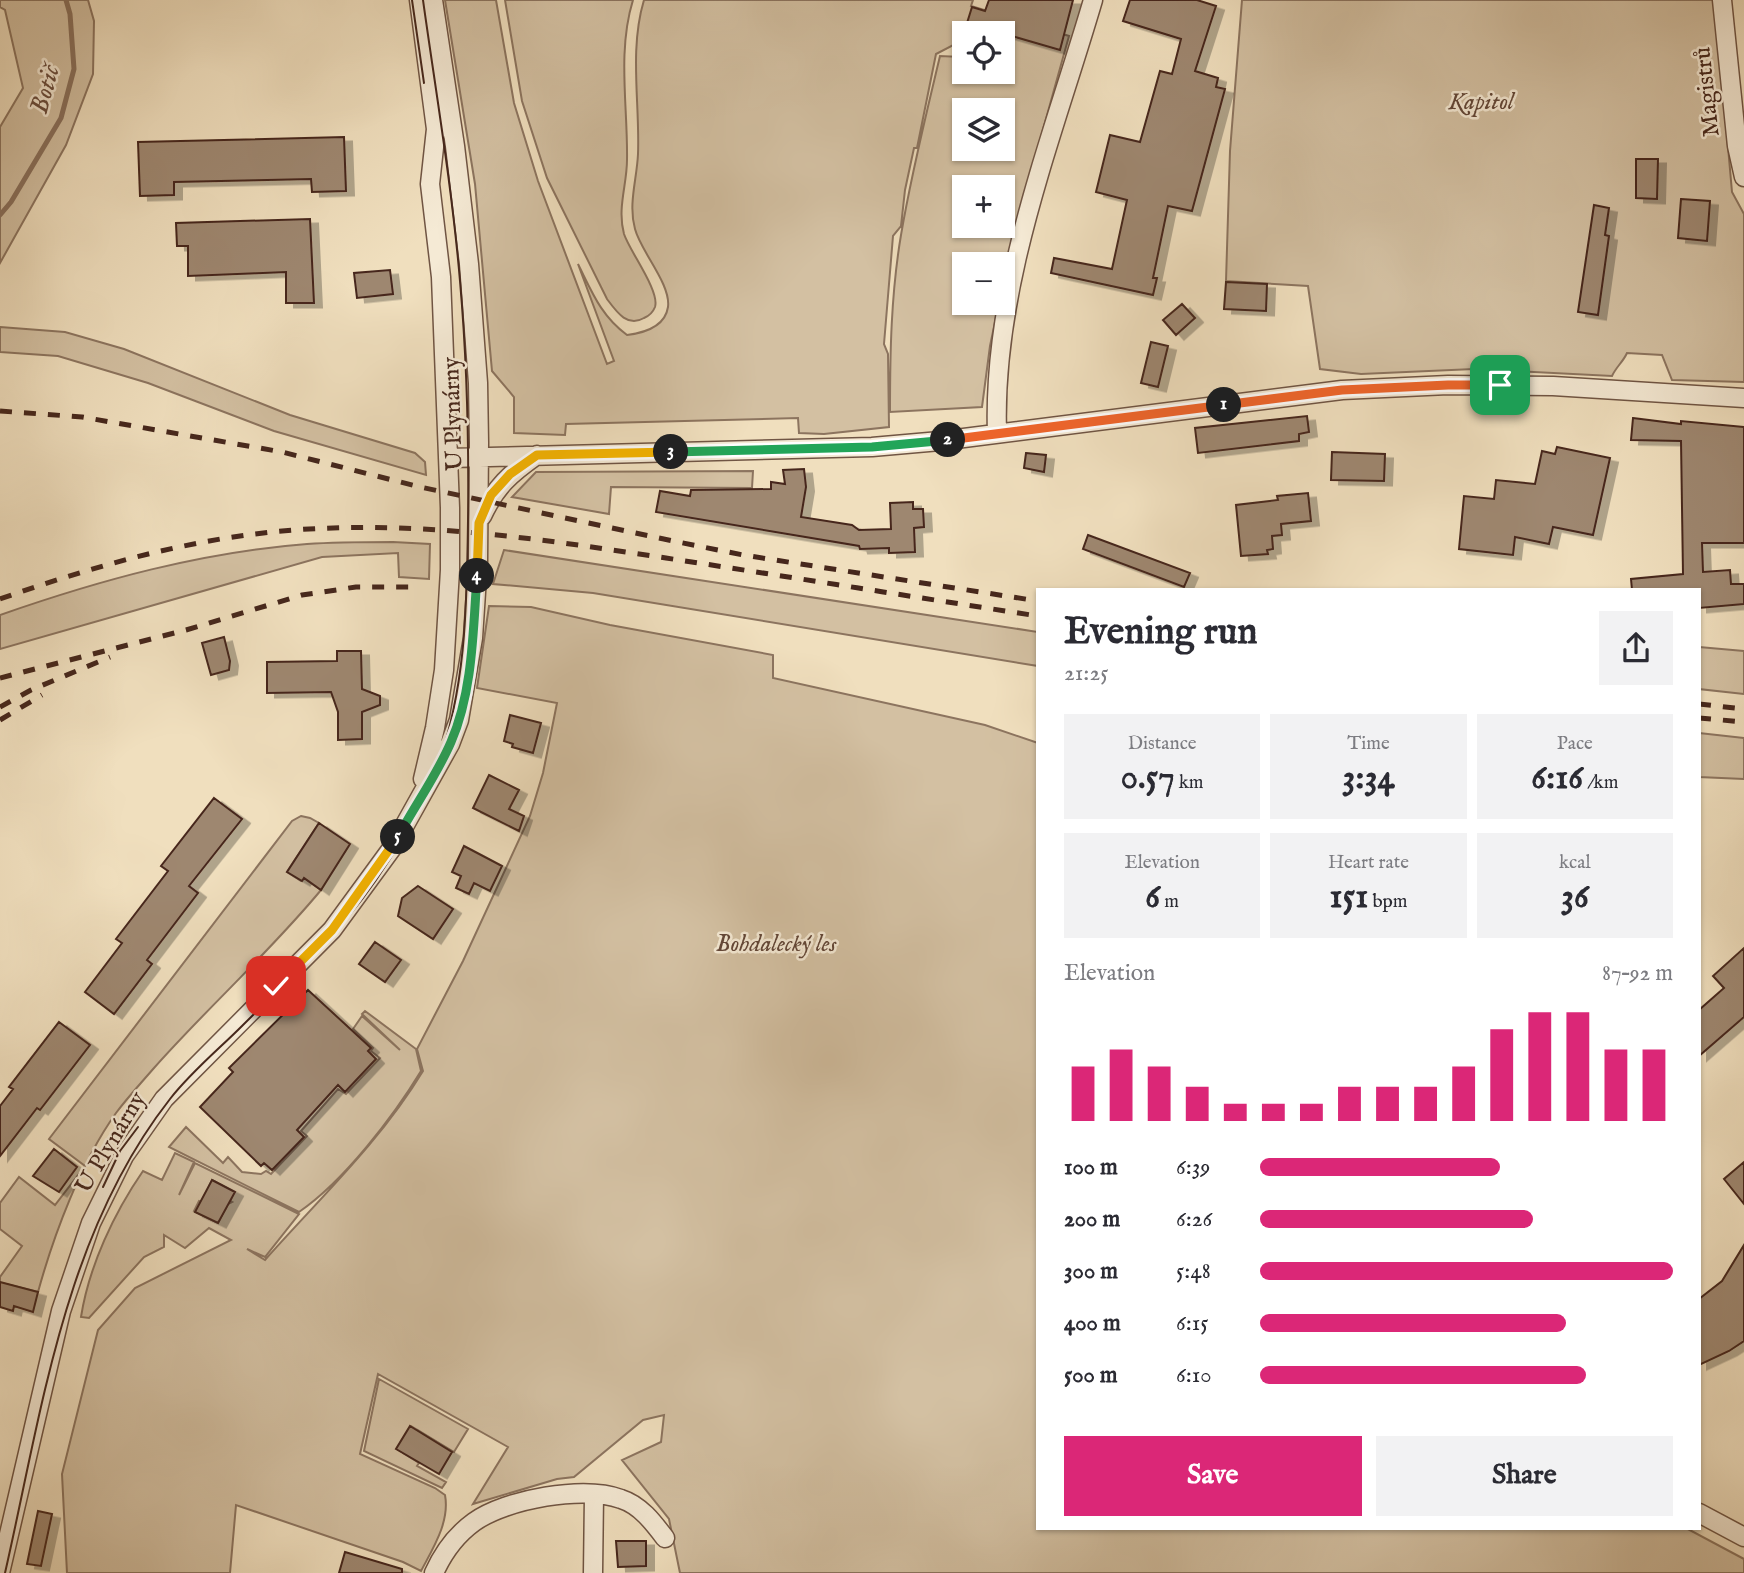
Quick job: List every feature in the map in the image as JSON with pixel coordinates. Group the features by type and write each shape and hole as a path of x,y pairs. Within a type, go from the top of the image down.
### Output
{"street":[{"name":"U Plynárny","path":"410,816 426,771 436,728 444,670 450,570 449,458 441,277 430,184 436,129 419,0"},
{"name":"U Plynárny","path":"0,1573 61,1311 91,1223 124,1156 164,1099 332,930 392,848 450,744 459,720 473,638 479,523 478,383 469,264 433,0"},
{"path":"997,433 997,374 1006,308 1031,204 1093,0"},
{"name":"Magistrů","path":"1722,0 1737,146 1744,177"},
{"path":"449,458 872,447 1342,390 1434,385 1553,386 1744,398"},
{"path":"479,523 491,495 510,474 537,455"},
{"path":"434,1573 458,1535 476,1520 516,1503 570,1493 621,1499 648,1516 665,1538"},
{"path":"593,1573 594,1495"},
{"path":"1701,1514 1744,1537"}],"green space":[{"path":"0,0 88,0 94,21 93,74 66,145 0,263 0,127 23,88 5,10 0,7"},
{"path":"445,0 496,0 514,103 538,181 607,364 614,361 578,264 604,312 627,335 646,331 658,324 663,320 668,307 665,288 638,238 633,220 638,154 636,57 644,0 973,0 971,6 1069,36 1015,230 1015,175 952,175 952,238 1013,238 1010,252 952,252 952,315 996,315 982,407 890,412 893,301 905,213 940,56 952,57 952,84 1015,84 1015,21 952,21 952,46 936,54 917,148 914,148 905,190 901,226 893,236 884,344 888,354 889,427 824,434 799,433 798,418 566,424 565,435 514,433 514,397 492,371 475,184"},
{"path":"505,0 633,0 625,39 627,169 622,224 627,242 649,282 655,300 653,311 638,321 622,317 607,299 547,178 522,101"},
{"name":"Kapitol","path":"1242,0 1715,0 1732,192 1744,214 1744,382 1672,380 1662,355 1627,353 1612,376 1474,369 1361,374 1320,369 1308,286 1226,281 1230,151"},
{"path":"0,327 65,332 124,349 290,415 415,453 425,462 426,475 274,431 148,383 58,356 0,352"},
{"path":"753,471 752,488 611,487 609,514 512,497 536,472"},
{"path":"318,543 430,544 429,579 399,577 398,553 322,557 0,649 0,615 113,579 190,561 268,548"},
{"path":"504,550 1036,632 1036,666 593,593 493,584"},
{"name":"Bohdalecký les","path":"489,606 531,607 610,625 773,655 773,678 985,725 1036,742 1036,1530 1690,1530 1744,1559 1744,1573 680,1573 669,1519 622,1460 661,1442 664,1415 643,1420 574,1477 557,1479 473,1504 508,1447 378,1374 360,1454 445,1495 443,1525 421,1571 403,1562 236,1505 230,1573 67,1573 62,1474 98,1330 135,1288 231,1240 209,1228 185,1248 164,1235 164,1247 144,1257 89,1318 81,1317 96,1259 122,1204 143,1171 162,1180 175,1153 194,1162 179,1195 195,1163 299,1214 265,1257 247,1249 265,1260 369,1146 423,1071 417,1049 463,961 530,816 543,773 557,703 477,688","holes":["212,1180 234,1192 230,1201 232,1202 228,1204 218,1223 194,1211 199,1201 202,1202"]},
{"path":"1701,647 1744,651 1744,694 1701,689"},
{"path":"1701,733 1744,738 1744,779 1701,777"},
{"path":"301,816 319,823 287,872 301,881 304,878 321,890 281,936 139,1085 103,1132 85,1166 49,1139 292,821"},
{"path":"365,1011 416,1049 421,1071 396,1108 350,1166 299,1212 169,1147 186,1127 223,1163 228,1157 242,1172 261,1174 266,1171 271,1174 307,1136 301,1131 338,1089 346,1094 380,1058 353,1029 362,1016 400,1050 362,1014"},
{"path":"84,1167 60,1223 38,1292 6,1284 0,1302 0,1277 22,1246 0,1229 0,1203 19,1177 55,1205"},
{"path":"379,1379 468,1429 454,1452 411,1426 397,1449 419,1463 417,1466 446,1482 442,1488 364,1451"}],"building":[{"path":"989,0 1073,0 1060,50 1015,37 1015,21 968,21 972,7 985,11"},
{"path":"1130,0 1197,0 1216,6 1195,71 1218,78 1216,87 1225,89 1192,211 1168,206 1153,278 1157,278 1153,295 1051,273 1054,258 1112,269 1127,200 1096,192 1110,135 1140,142 1160,71 1172,74 1181,39 1123,21"},
{"path":"344,137 346,191 312,192 311,179 174,182 174,195 140,196 138,142"},
{"path":"1636,159 1658,159 1657,199 1636,198"},
{"path":"1681,199 1710,201 1707,241 1678,238"},
{"path":"1594,205 1609,208 1605,235 1609,236 1598,315 1578,312"},
{"path":"310,219 314,303 286,303 286,272 188,276 188,246 177,246 176,223"},
{"path":"390,270 393,294 357,298 354,273"},
{"path":"1226,282 1267,284 1266,311 1224,309"},
{"path":"1182,304 1195,318 1176,335 1163,320"},
{"path":"1151,342 1168,346 1158,387 1141,383"},
{"path":"1307,416 1309,432 1299,434 1299,441 1198,453 1195,428"},
{"path":"1633,418 1681,424 1681,421 1744,427 1744,543 1702,543 1703,572 1730,570 1731,584 1744,584 1744,604 1701,608 1701,588 1632,588 1631,579 1683,574 1681,441 1631,440"},
{"path":"1557,447 1610,458 1593,535 1553,527 1549,544 1515,537 1513,555 1459,549 1464,496 1494,499 1496,480 1535,484 1542,451 1555,454"},
{"path":"1332,452 1385,454 1384,481 1331,480"},
{"path":"1026,453 1046,455 1044,472 1024,468"},
{"path":"804,469 806,487 801,517 852,525 859,530 891,529 890,503 913,502 913,509 923,509 924,527 914,528 915,552 889,553 889,548 860,549 859,546 656,512 660,491 690,496 691,490 771,489 771,482 785,484 783,470"},
{"path":"1308,493 1311,521 1281,524 1282,535 1272,536 1273,549 1267,550 1268,554 1241,556 1236,505 1278,500 1277,496"},
{"path":"1088,535 1190,573 1184,587 1083,549"},
{"path":"224,637 230,661 229,670 211,675 202,643"},
{"path":"337,651 361,651 362,689 380,696 380,705 362,712 362,739 338,740 338,712 331,692 267,693 267,662 337,661"},
{"path":"510,715 541,723 533,753 512,747 513,744 504,741"},
{"path":"489,775 519,790 509,809 524,816 519,831 473,808"},
{"path":"214,798 242,819 189,886 198,893 147,960 152,964 114,1014 85,992 122,943 116,939 168,871 161,866"},
{"path":"319,823 350,844 321,890 304,878 302,881 287,872"},
{"path":"464,846 502,866 490,891 474,883 469,894 456,888 461,876 452,872"},
{"path":"418,886 453,909 433,939 398,916 402,898"},
{"path":"375,942 401,960 385,982 359,964"},
{"path":"1744,948 1744,1017 1701,1054 1701,1008 1724,988 1713,976"},
{"path":"308,990 371,1048 368,1051 376,1059 345,1092 338,1085 297,1130 304,1137 272,1170 264,1163 261,1166 200,1107 233,1072 229,1068"},
{"path":"59,1022 90,1045 0,1156 0,1106 13,1089 9,1087"},
{"path":"54,1149 77,1167 59,1192 33,1176"},
{"path":"1744,1162 1744,1204 1724,1179"},
{"path":"212,1180 235,1192 218,1223 195,1212"},
{"path":"1744,1245 1744,1341 1701,1364 1701,1297 1722,1281"},
{"path":"0,1282 38,1292 33,1312 14,1306 13,1311 0,1307"},
{"path":"410,1426 452,1452 439,1474 396,1449"},
{"path":"38,1511 52,1514 41,1566 27,1564"},
{"path":"616,1541 646,1541 646,1566 618,1567"},
{"path":"345,1552 402,1569 402,1573 339,1573"}],"waterway":[{"name":"Botič","path":"0,215 11,202 61,118 74,69 70,14 66,0"}],"tram line":[{"path":"412,0 424,83"},
{"path":"5,1573 62,1326 81,1266 105,1207 134,1151 170,1099 187,1080 311,958 362,899 390,859 414,817 445,745 463,650 467,585 467,401 457,246 423,0"},
{"path":"103,1187 120,1151 138,1127"}],"railway":[{"path":"0,411 82,417 282,452 420,487 743,555 1036,601"},
{"path":"0,599 75,574 191,545 269,532 354,527 444,530 577,545 1036,616"},
{"path":"0,678 186,630 302,595 356,587 415,587"},
{"path":"0,707 31,690 110,657"},
{"path":"0,720 42,695"},
{"path":"1701,704 1744,709"},
{"path":"1701,718 1744,722"}],"route":[{"path":"276,986 332,930 392,848 450,744 466,688 473,638 479,523 491,495 510,474 537,455 872,447 940,441 1342,390 1500,385"}]}
